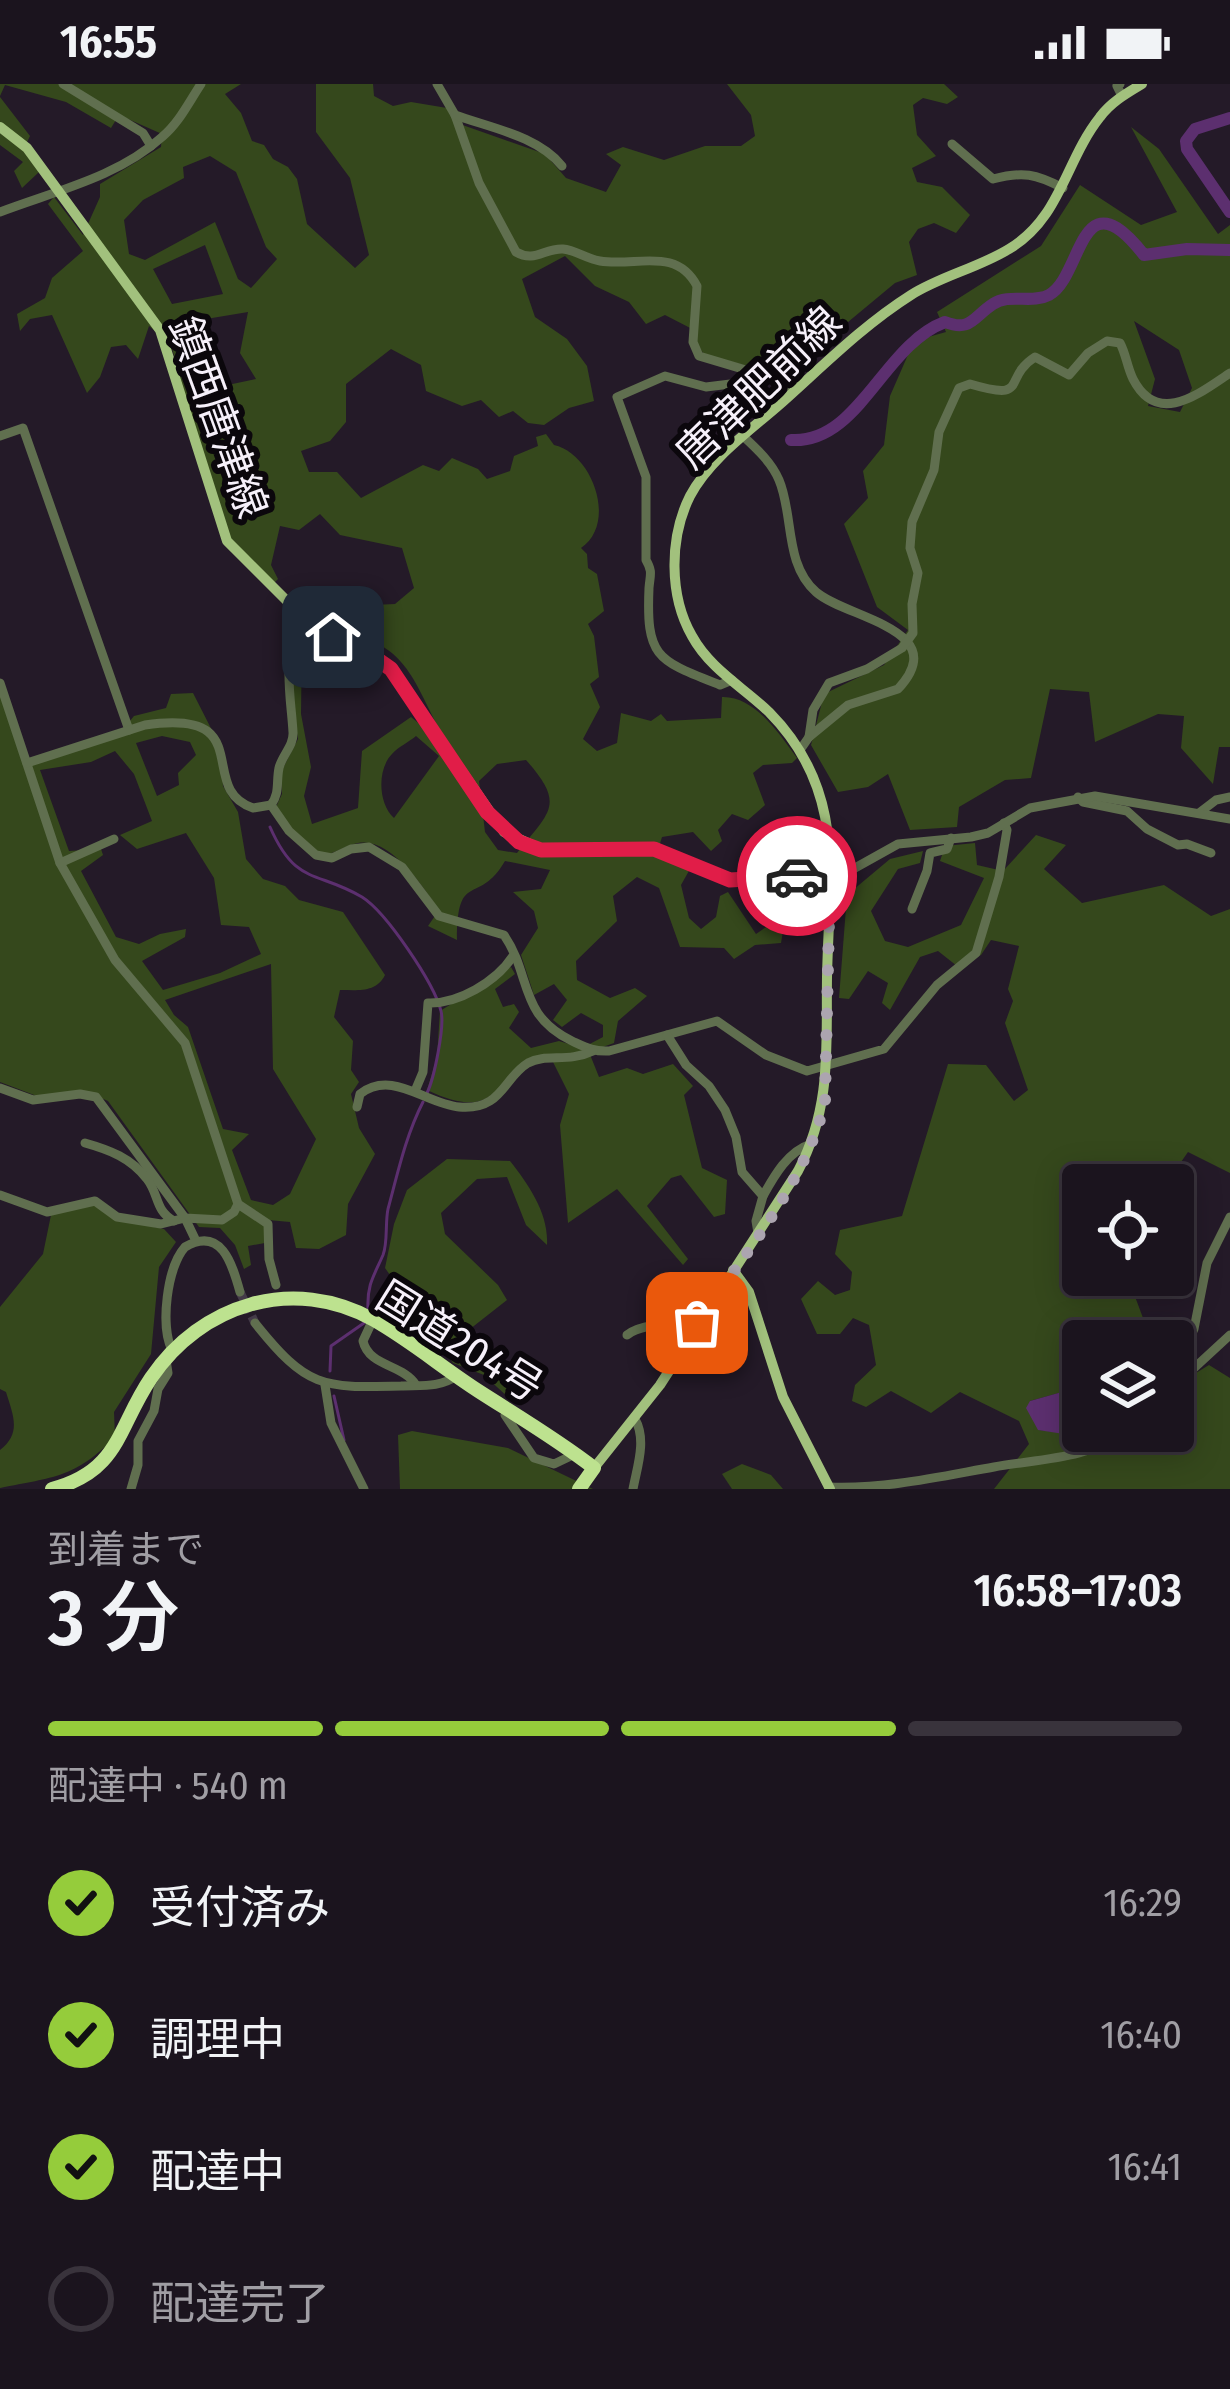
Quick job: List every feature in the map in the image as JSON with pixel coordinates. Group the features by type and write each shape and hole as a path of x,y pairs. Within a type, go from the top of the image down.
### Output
{"highway":[{"name":"国道204号","path":"52,1489 69,1485 104,1462 117,1446 147,1383 169,1354 209,1321 258,1300 314,1300 368,1317 594,1468"},
{"path":"579,1489 594,1468"}],"main road":[{"name":"唐津肥前線","path":"594,1468 635,1419 758,1233 812,1144 825,1101 827,812 817,778 800,751 770,714 708,659 691,635 674,569 678,532 689,498 706,473 791,387 900,302 1008,250 1032,233 1052,210 1101,114 1120,90 1142,84"},
{"name":"鎮西唐津線","path":"0,127 27,148 160,330 226,541 305,619 322,632 357,645 391,669 487,812 519,842 541,850 654,849 730,880 771,875 830,878"},
{"path":"733,1270 749,1292 783,1397 830,1488"}],"street":[{"path":"63,84 143,133 151,146"},
{"path":"0,212 100,176 151,146 176,122 201,84"},
{"path":"437,84 455,115 478,183 516,252 525,257 566,249 605,262 667,260 684,269 698,286 693,342 699,356 791,387"},
{"path":"455,115 531,142 551,152 562,166"},
{"path":"952,144 993,179 1034,173 1063,188"},
{"path":"809,737 813,710 829,683 867,669 913,633 918,573 910,548 912,522 934,470 939,432 959,388 970,383 988,391 1010,388 1035,357 1069,375 1088,353 1107,341 1120,343 1137,385 1162,402 1194,399 1230,373"},
{"path":"732,680 720,685 700,677 658,655 650,641 652,572 646,560 646,477 617,397 664,376 706,387 747,380 791,387"},
{"path":"0,421 3,435 23,428 129,730"},
{"path":"744,437 781,484 789,531 806,581 838,606 889,625 908,641 911,669 898,689 848,704 809,737 800,751"},
{"path":"27,763 161,722 210,731 219,741 223,774 237,798 253,808 271,805 293,733 289,676 293,640 305,619"},
{"path":"0,683 60,863 108,950 185,1043 238,1204 268,1224 276,1286"},
{"path":"1199,814 1230,796"},
{"path":"830,878 898,844 988,833 1030,808 1078,797 1230,819"},
{"path":"1078,797 1127,811 1147,829 1210,854"},
{"path":"271,805 289,832 316,855 332,858 369,847 402,867 439,916 504,935 536,1014 550,1029 592,1051"},
{"path":"357,1108 360,1094 379,1084 418,1092 454,1107 471,1107 498,1096 529,1063 609,1051 717,1021 782,1064 807,1071 884,1048 937,985 976,953 1000,877 1004,823"},
{"path":"913,909 928,871 929,853 947,849 951,838"},
{"path":"60,863 114,839"},
{"path":"418,1092 422,1044 434,1003 455,1000 502,970 514,955"},
{"path":"667,1035 724,1110 736,1137 742,1172 763,1196"},
{"path":"0,1088 33,1100 80,1094 96,1097 196,1240"},
{"path":"86,1143 125,1158 148,1179 161,1212 179,1219"},
{"path":"758,1233 763,1196 786,1162 801,1147 812,1144"},
{"path":"0,1195 33,1210 62,1210 95,1201 117,1216 161,1224 179,1219 223,1220 238,1204"},
{"path":"1194,1329 1207,1264 1230,1217"},
{"path":"131,1489 139,1465 138,1441 168,1373 165,1325 176,1257 196,1240 226,1251 239,1292"},
{"path":"397,1291 382,1298 363,1341 364,1349 368,1356 409,1374 416,1385"},
{"path":"626,1335 633,1329 657,1327 676,1315 697,1323"},
{"path":"255,1323 294,1367 325,1385 416,1385 448,1382 457,1376"},
{"path":"1194,1365 1230,1335"},
{"path":"325,1385 332,1424 364,1489"},
{"path":"508,1408 505,1415 534,1458 554,1464 575,1454"},
{"path":"633,1489 640,1448 635,1419"},
{"path":"830,1488 879,1488 1077,1452"}],"green space":[{"path":"0,84 241,84 225,94 241,113 252,141 264,145 273,159 288,167 297,179 307,224 355,268 369,255 350,178 316,132 316,84 373,84 374,96 393,106 411,102 447,108 454,122 545,154 566,178 606,192 621,165 606,154 623,147 664,160 705,146 741,146 755,136 751,115 727,84 944,84 958,97 947,104 923,98 913,105 917,135 936,156 912,168 917,182 942,187 970,215 956,233 934,223 918,229 909,242 917,275 895,283 783,376 704,354 696,344 696,331 665,315 646,324 629,302 595,286 565,256 522,279 535,317 567,339 587,366 594,401 569,408 544,425 528,423 513,411 499,417 481,400 462,406 426,391 421,365 391,349 346,384 346,422 330,441 301,451 309,472 337,472 361,498 423,465 439,471 452,458 478,469 487,479 510,471 514,456 538,446 536,437 546,434 579,461 596,490 599,507 592,537 581,548 587,554 588,568 597,574 604,611 588,624 599,677 590,684 600,707 583,739 597,751 617,743 621,713 651,721 661,714 667,721 721,718 722,697 734,698 774,728 797,758 792,763 763,765 753,773 765,805 748,820 732,814 718,830 722,841 711,851 693,832 662,837 658,850 690,869 681,885 689,918 701,929 716,917 720,896 728,892 756,934 769,925 775,898 784,885 793,888 778,908 776,924 784,925 781,943 755,945 734,959 724,948 680,947 659,888 637,877 613,896 617,921 576,961 577,980 610,998 635,988 647,996 618,1021 614,1043 589,1052 599,1077 627,1068 643,1074 673,1064 693,1086 684,1095 702,1168 727,1180 725,1214 714,1217 681,1175 671,1178 647,1206 688,1259 683,1265 617,1189 568,1223 560,1125 569,1094 549,1054 516,1070 485,1099 453,1100 427,1090 437,1057 440,1011 511,967 515,974 495,989 503,1007 514,1004 519,1012 509,1028 531,1048 559,1041 582,1048 603,1037 603,1025 581,1013 562,1027 553,1020 567,1000 554,984 534,995 521,955 538,928 534,911 513,892 541,889 550,870 505,861 486,883 465,896 457,940 428,926 439,910 394,855 370,843 358,843 321,855 290,828 276,807 282,794 281,772 298,739 292,700 295,642 302,638 301,714 311,767 304,796 312,824 358,808 362,751 411,717 428,731 437,725 402,663 377,643 338,634 338,628 365,624 374,605 395,604 414,588 402,548 340,535 320,514 299,530 280,526 271,565 278,579 273,584 233,544 221,521 171,345 149,326 138,359 126,345 111,347 100,377 87,393 52,315 30,319 20,331 17,314 45,298 52,278 83,251 48,204 54,197 83,235 100,197 100,184 161,147 162,134 119,115 111,128 66,102 5,85 0,96","holes":["210,156 236,172 266,247 277,259 251,288 238,279 215,222 145,260 129,254 124,220 143,200 184,178 183,167","205,245 223,294 172,304 153,269","248,312 240,353 256,379 223,386 190,370 178,332 188,322","416,736 439,756 394,818 382,796 382,777 392,754","526,760 546,788 549,808 545,817 517,853 498,850 485,832 479,781 497,764"]},
{"path":"0,97 30,136 23,150 39,172 22,188 14,171 23,162 0,145"},
{"path":"1131,127 1159,149 1218,234 1230,225 1230,747 1219,747 1213,784 1181,748 1184,716 1158,714 1095,742 1089,692 1050,689 1031,778 1005,780 959,807 957,827 910,830 888,774 868,787 838,792 811,745 824,694 884,665 908,630 877,607 844,524 868,498 863,471 884,445 890,396 914,341 946,332 937,312 1041,246 1080,185 1141,225 1177,212","holes":["1134,321 1179,350 1192,388 1180,412 1148,406 1155,379"]},
{"path":"0,679 25,763 119,734 134,716 166,708 171,694 193,693 221,748 223,786 238,812 246,859 263,879 285,886 299,900 343,912 385,975 372,988 340,990 334,1017 353,1041 351,1070 359,1082 351,1094 359,1128 375,1154 348,1204 346,1235 319,1249 296,1248 290,1222 268,1220 265,1243 248,1246 251,1265 244,1269 235,1245 220,1228 199,1227 108,1101 85,1091 42,1098 0,1082","holes":["162,736 190,742 196,755 178,773 179,785 157,796 136,743","115,751 134,774 152,821 120,835 137,849 186,833 214,878 221,925 249,927 261,954 220,973 163,990 142,961 185,937 186,929 139,944 116,937 81,871 103,855 101,849 69,851 40,770 91,762","271,964 273,1069 316,1139 290,1194 273,1205 251,1200 232,1150 249,1134 223,1129 188,1027 165,1000"]},
{"path":"1036,835 1066,845 1044,869 1082,903 1164,885 1211,916 1230,909 1230,1173 1188,1152 1180,1164 1062,1164 1062,1296 1135,1296 1143,1318 1062,1320 1062,1392 1030,1401 1039,1430 1062,1432 1062,1452 1194,1452 1194,1374 1209,1365 1230,1378 1230,1489 994,1489 1029,1444 1019,1421 960,1392 931,1413 891,1391 866,1407 852,1401 855,1385 876,1365 869,1325 853,1318 840,1334 817,1334 801,1299 818,1281 835,1295 850,1290 852,1272 835,1254 840,1230 902,1216 948,1064 986,1065 1014,1101 1028,1090 1005,1023 1013,1001 1008,989 1019,946 991,940 981,955 957,966 938,951 920,957 890,1010 882,1003 888,983 868,971 849,999 839,998 847,895 890,859 923,851 920,863 898,869 871,911 885,941 908,947 961,925 984,878 940,861 945,846 975,843 977,865 1003,871"},
{"path":"447,1159 510,1161 531,1190 545,1222 547,1245 526,1225 507,1177 477,1179 441,1213 445,1234 498,1285 507,1300 456,1340 466,1355 491,1353 526,1385 510,1399 484,1375 453,1363 385,1268 407,1190"},
{"path":"92,1198 115,1219 164,1229 176,1242 159,1267 151,1354 114,1412 115,1437 101,1451 63,1474 0,1488 0,1450 11,1437 14,1423 6,1392 0,1389 0,1307 43,1254 51,1215"},
{"path":"412,1431 508,1448 593,1489 400,1489 398,1435"},
{"path":"742,1464 771,1475 783,1489 732,1489 722,1474"}],"shaded area":[{"path":"1062,1392 1062,1434 1038,1430 1026,1408 1030,1401"}],"waterway":[{"path":"1230,118 1195,129 1186,141 1230,212"},
{"path":"791,440 815,437 835,426 923,334 945,322 971,322 999,301 1049,295 1060,285 1094,226 1107,224 1123,232 1144,255 1230,250"},
{"path":"270,827 298,868 372,905 419,967 442,1018 427,1093"},
{"path":"368,1308 370,1286 385,1250 395,1181 423,1102"},
{"path":"330,1371 331,1346 364,1323"},
{"path":"334,1396 344,1440"}],"tunnel":[{"path":"240,1292 255,1323"}],"way so far":[{"path":"697,1323 798,1171 825,1101 830,878 797,876"}],"route":[{"path":"333,637 357,645 391,669 487,812 519,842 541,850 654,849 730,880 797,876"}]}
